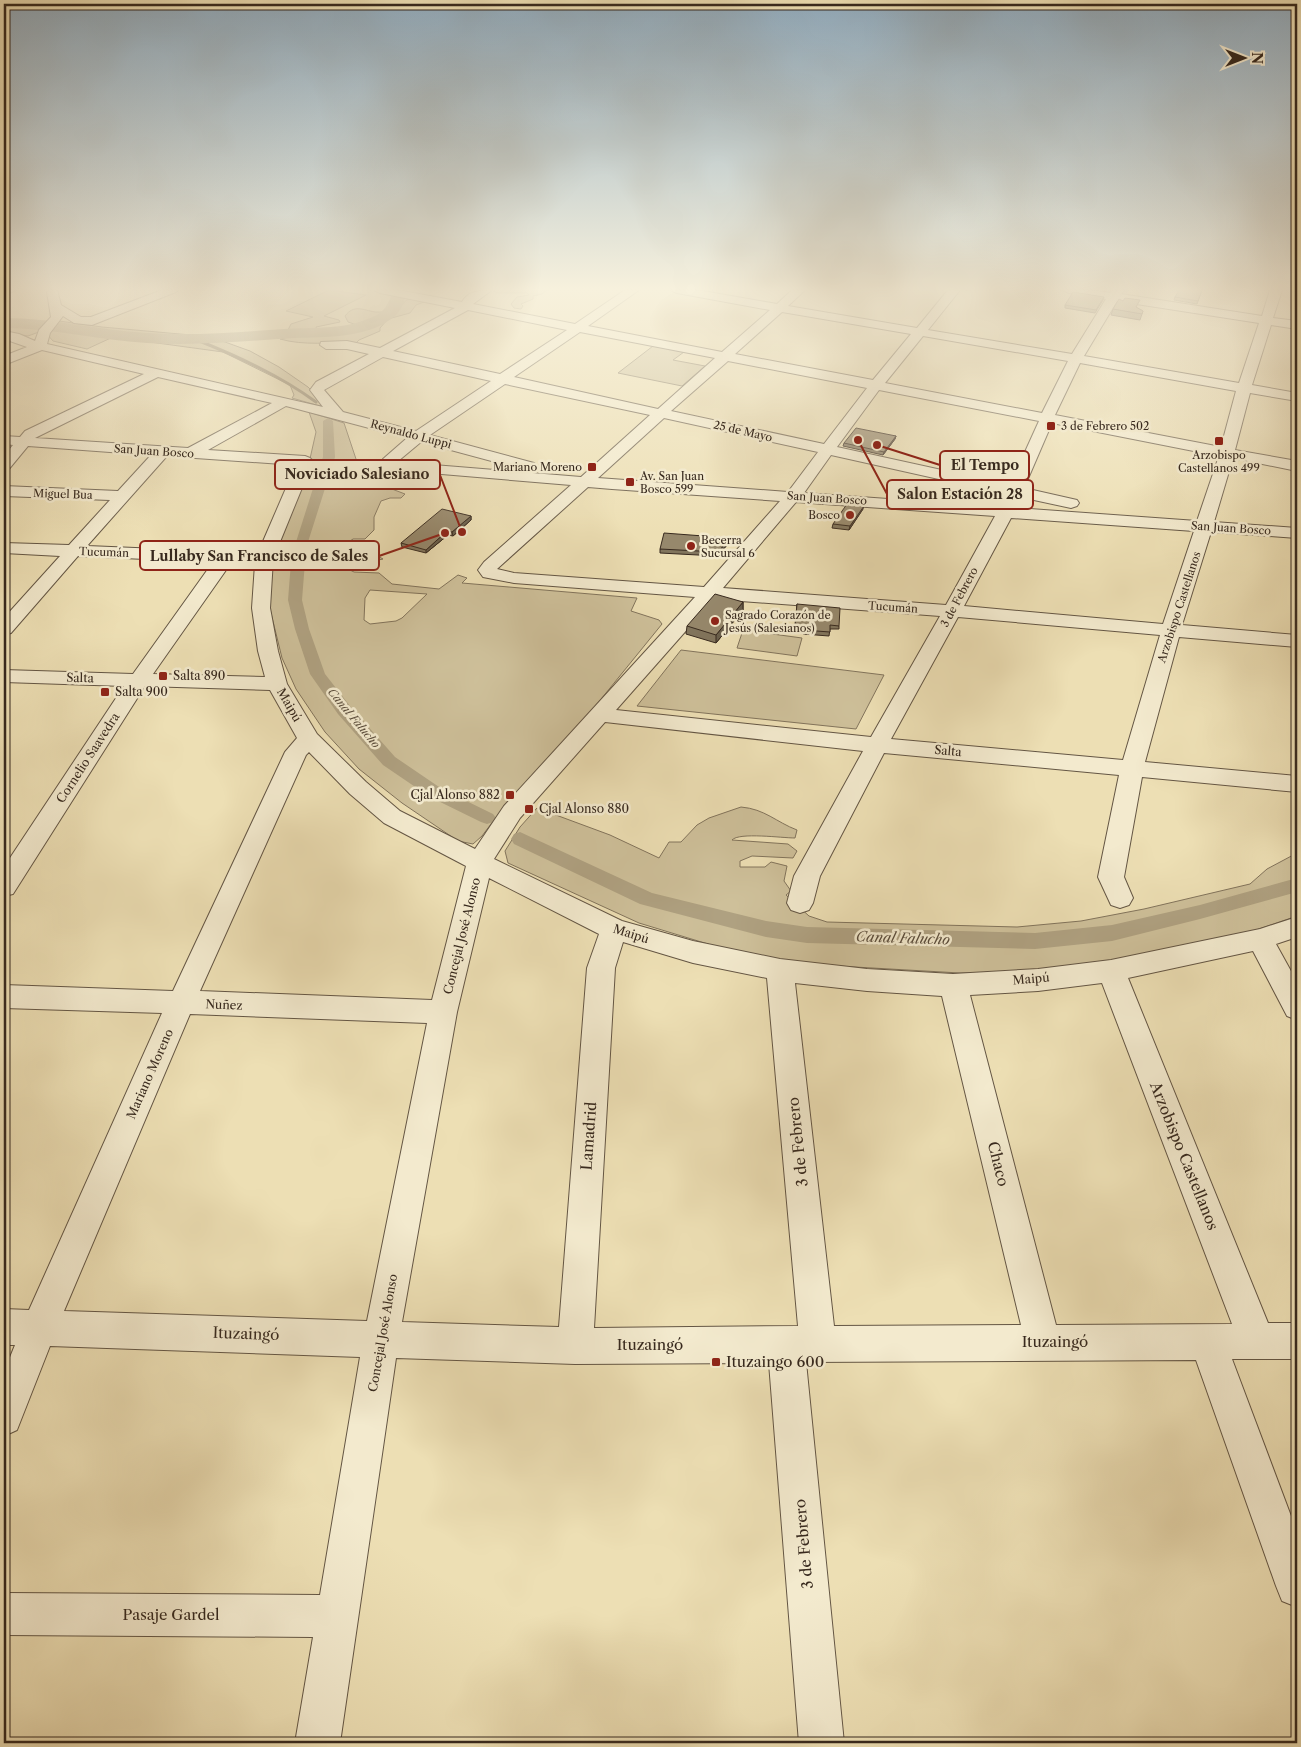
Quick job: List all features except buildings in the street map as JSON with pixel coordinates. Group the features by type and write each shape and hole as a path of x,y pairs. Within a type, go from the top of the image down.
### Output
{"street":[{"path":"4,466 26,438 158,372"},
{"name":"Reynaldo Luppi","path":"158,372 338,414 585,481"},
{"path":"338,414 317,390 348,372"},
{"name":"25 de Mayo","path":"470,372 1159,523"},
{"path":"419,436 515,372"},
{"path":"585,481 708,372"},
{"path":"806,372 1297,466"},
{"name":"Concejal José Alonso","path":"318,1743 381,1339 443,1012 480,862 494,837 512,812 708,594 793,496 887,372"},
{"name":"3 de Febrero","path":"800,904 807,876 1006,510 1069,372"},
{"path":"1152,372 1297,397"},
{"name":"Arzobispo Castellanos","path":"1120,898 1111,877 1132,768 1171,630 1228,453 1249,372"},
{"path":"192,453 284,402"},
{"path":"4,427 26,438"},
{"name":"San Juan Bosco","path":"419,436 388,462 387,466 1297,532"},
{"name":"San Juan Bosco","path":"4,440 26,438 162,452 305,461"},
{"path":"4,629 162,452"},
{"name":"Maipú","path":"305,461 264,559 261,608 268,651 277,684 309,738 358,788 392,817 614,929 694,952 780,970 867,980 953,984 1038,980 1111,971 1260,939 1297,927"},
{"name":"Tucumán","path":"585,481 490,566 489,573 514,578 952,611 1297,641"},
{"name":"Miguel Bua","path":"4,492 122,496"},
{"name":"Tucumán","path":"4,548 264,559"},
{"name":"Cornelio Saavedra","path":"4,887 139,679 226,557"},
{"name":"Salta","path":"4,676 277,684"},
{"name":"Salta","path":"599,715 877,745 1297,784"},
{"name":"Mariano Moreno","path":"4,1417 39,1327 181,1004 296,752 309,738"},
{"name":"Lamadrid","path":"575,1346 600,968 614,929"},
{"path":"1260,939 1297,1008"},
{"name":"3 de Febrero","path":"780,970 802,1344 821,1743"},
{"name":"Arzobispo Castellanos","path":"1111,971 1257,1341"},
{"name":"Chaco","path":"953,984 1043,1342"},
{"name":"Nuñez","path":"4,996 181,1004 443,1012"},
{"name":"Ituzaingó","path":"4,1327 575,1346 1297,1341"},
{"path":"1207,1341 1297,1586"},
{"name":"Pasaje Gardel","path":"4,1614 338,1616"}],"shaded area":[{"path":"263,372 286,372 308,387 330,409 292,398 294,395 290,385"},
{"path":"620,372 699,372 682,386 618,373"},
{"path":"309,412 344,423 356,459 348,477 354,473 366,470 398,473 398,476 394,477 377,476 365,481 368,484 384,486 405,494 401,498 390,498 381,501 374,517 374,530 365,539 353,539 343,546 342,549 359,555 374,554 383,559 369,562 357,560 348,569 354,572 379,573 392,584 439,589 458,575 467,578 462,583 637,598 631,611 659,620 662,624 567,741 473,844 458,841 402,803 359,769 325,732 296,689 282,658 269,605 271,548 307,472 316,432","holes":["370,590 427,594 402,618 396,621 370,624 364,620 365,598"]},
{"path":"743,630 802,638 797,656 737,648"},
{"path":"681,650 884,675 856,729 637,706"},
{"path":"741,807 757,810 797,830 795,838 743,836 732,840 788,844 797,851 793,858 752,856 740,861 740,867 765,867 771,862 787,866 784,881 791,891 786,895 809,916 827,922 1017,927 1081,921 1144,909 1250,884 1267,869 1297,853 1297,916 1215,944 1076,971 960,973 767,962 639,923 508,863 505,851 520,827 537,808 610,835 659,858 669,842 681,842 697,825 709,818"}],"waterway":[{"name":"Canal Falucho","path":"266,372 288,383 316,402"},
{"name":"Canal Falucho","path":"328,421 329,457 302,542 298,562 295,600 302,629 318,674 344,710 389,761 436,793 487,818"},
{"name":"Canal Falucho","path":"520,839 647,899 766,929 807,935 1035,941 1112,933 1200,912 1297,885"}],"place":[{"name":"3 de Febrero 502","path":"1051,426"},
{"name":"Salon Estación 28","path":"858,440"},
{"name":"Arzobispo Castellanos 499","path":"1219,441"},
{"name":"El Tempo","path":"877,445"},
{"name":"Mariano Moreno","path":"592,467"},
{"name":"Av. San Juan Bosco 599","path":"630,482"},
{"name":"Bosco","path":"850,515"},
{"name":"Noviciado Salesiano","path":"462,532"},
{"name":"Lullaby San Francisco de Sales","path":"445,533"},
{"name":"Becerra Sucursal 6","path":"691,546"},
{"name":"Sagrado Corazón de Jesús (Salesianos)","path":"715,621"},
{"name":"Salta 890","path":"163,676"},
{"name":"Salta 900","path":"105,692"},
{"name":"Cjal Alonso 882","path":"510,795"},
{"name":"Cjal Alonso 880","path":"529,809"},
{"name":"Ituzaingo 600","path":"716,1362"}]}
